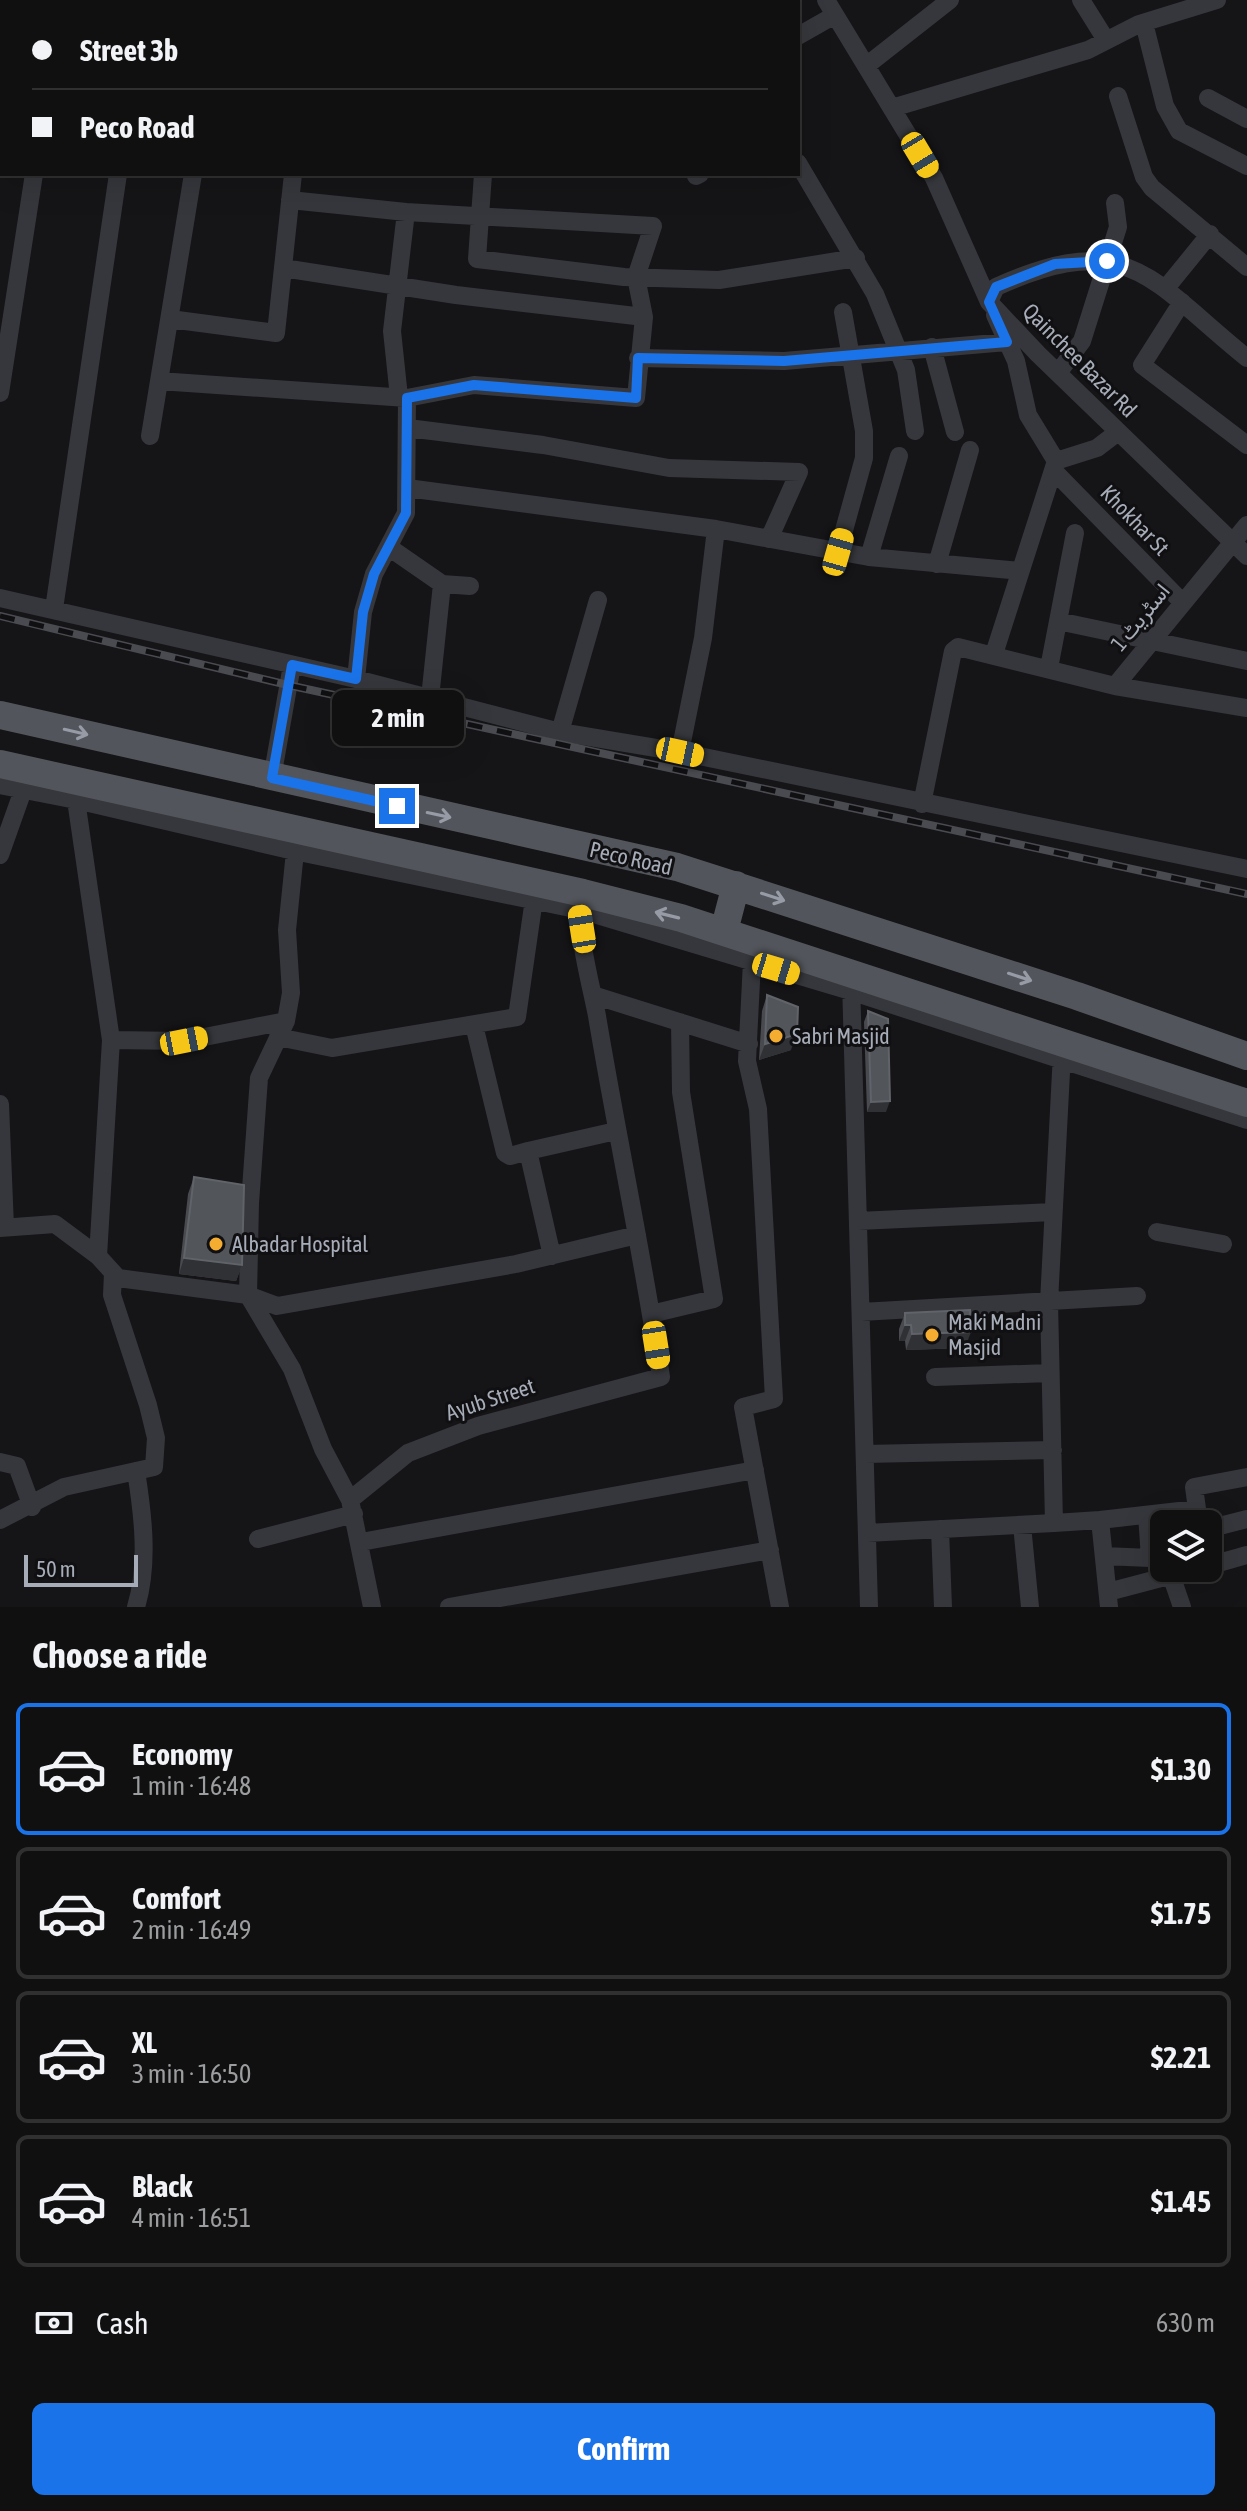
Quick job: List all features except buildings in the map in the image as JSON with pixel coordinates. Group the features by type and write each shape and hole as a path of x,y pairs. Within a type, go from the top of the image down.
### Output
{"main road":[{"name":"Peco Road","path":"0,715 677,867 1077,996 1247,1056"},
{"name":"Peco Road","path":"0,764 26,781 296,842 724,931 851,982 1062,1051 1247,1103"},
{"path":"724,931 736,885"}],"street":[{"path":"1081,0 1106,40"},
{"path":"892,108 1088,50 1144,23 1210,1"},
{"path":"866,66 943,2"},
{"path":"800,34 831,8"},
{"name":"Qainchee Bazar Rd","path":"831,8 934,178 989,302 1247,556"},
{"path":"1144,23 1165,106 1179,131 1247,166"},
{"path":"1118,96 1144,177 1152,188 1247,267"},
{"path":"1208,98 1247,119"},
{"path":"800,166 856,258 899,350 906,370 915,431"},
{"path":"0,393 34,176"},
{"path":"54,609 118,176"},
{"path":"150,436 193,176"},
{"path":"170,319 276,333 293,176"},
{"path":"483,176 477,259 636,277 719,280 856,258"},
{"path":"159,381 403,397 474,385 636,398 644,317 636,277 653,226 406,212 290,200"},
{"path":"1058,373 1082,341 1118,227 1115,203"},
{"path":"356,679 363,612 374,574 406,513 408,428 392,331 406,212"},
{"path":"1166,288 1210,234"},
{"path":"989,302 996,287 1016,277 1055,264 1107,261 1142,271 1247,358"},
{"path":"283,268 456,295 644,317"},
{"name":"Khokhar St","path":"989,302 1016,361 1028,415 1054,466 1183,603"},
{"path":"1182,302 1142,365 1247,445"},
{"path":"838,552 864,458 864,431 843,312"},
{"path":"638,358 784,361 1007,342"},
{"path":"932,347 955,432"},
{"path":"408,428 543,445 669,468 799,472 769,539"},
{"path":"994,654 1054,466 1097,448 1118,432"},
{"path":"937,564 970,450"},
{"path":"869,557 899,456"},
{"path":"407,488 716,529 869,557 1020,571"},
{"name":"اسٹریٹ 1","path":"1115,686 1247,525"},
{"path":"680,752 703,638 716,529"},
{"path":"1049,668 1075,533"},
{"path":"390,548 442,584 470,586"},
{"path":"430,698 442,584"},
{"path":"0,598 356,679 560,732 680,752 1247,869"},
{"path":"560,732 598,600"},
{"path":"1058,621 1247,661"},
{"path":"922,804 953,651 958,647 1115,686 1247,708"},
{"path":"272,778 292,665"},
{"path":"0,855 26,781"},
{"path":"0,785 26,781 76,800 296,842 534,899 581,902 752,961 851,982 869,1607"},
{"path":"76,800 111,1040 98,1256"},
{"path":"296,842 287,930 291,993 282,1029 259,1078 248,1295 292,1369 323,1449 352,1507 372,1607"},
{"path":"111,1040 184,1041 282,1029 332,1048 517,1017 534,899"},
{"path":"581,902 616,1131 651,1314 714,1299 681,1092 680,1022"},
{"path":"752,961 747,1061 758,1109 774,1399 743,1407 780,1607"},
{"path":"593,995 749,1044"},
{"path":"474,1025 505,1153 510,1156 616,1131"},
{"path":"1054,1523 1049,1302 1062,1051 1247,1120"},
{"path":"0,1104 2,1227 55,1224 98,1256 118,1278 248,1295 277,1306 552,1256 637,1235"},
{"path":"528,1151 552,1256"},
{"path":"858,1221 1053,1212"},
{"path":"1157,1232 1223,1244"},
{"path":"0,1520 32,1507 64,1487 154,1467 156,1438 112,1295 113,1273"},
{"path":"861,1312 1137,1296"},
{"name":"Ayub Street","path":"352,1507 408,1453 478,1426 661,1377 651,1314"},
{"path":"935,1377 1050,1373"},
{"path":"865,1454 1053,1450"},
{"path":"0,1462 17,1466 32,1507"},
{"path":"361,1542 755,1470"},
{"path":"136,1471 142,1511 143,1550 136,1607"},
{"path":"867,1533 1100,1520 1197,1509 1194,1487 1247,1477"},
{"path":"258,1539 352,1507"},
{"path":"1147,1515 1150,1523"},
{"path":"1222,1525 1247,1519"},
{"path":"1100,1520 1108,1600 1153,1582"},
{"path":"1022,1525 1030,1607"},
{"path":"940,1529 943,1607"},
{"path":"449,1607 770,1550"},
{"path":"1222,1562 1247,1555"},
{"path":"1104,1556 1150,1558"},
{"path":"1173,1582 1182,1607"}],"railway":[{"path":"0,616 288,685 1247,894"}],"place":[{"name":"Sabri Masjid","path":"776,1036"},
{"name":"Albadar Hospital","path":"216,1244"},
{"name":"Maki Madni Masjid","path":"932,1335"}],"route":[{"path":"397,806 272,778 292,665 356,679 363,612 374,574 406,513 407,398 474,385 636,398 638,358 784,361 1007,342 989,302 996,287 1055,264 1107,261"}]}
